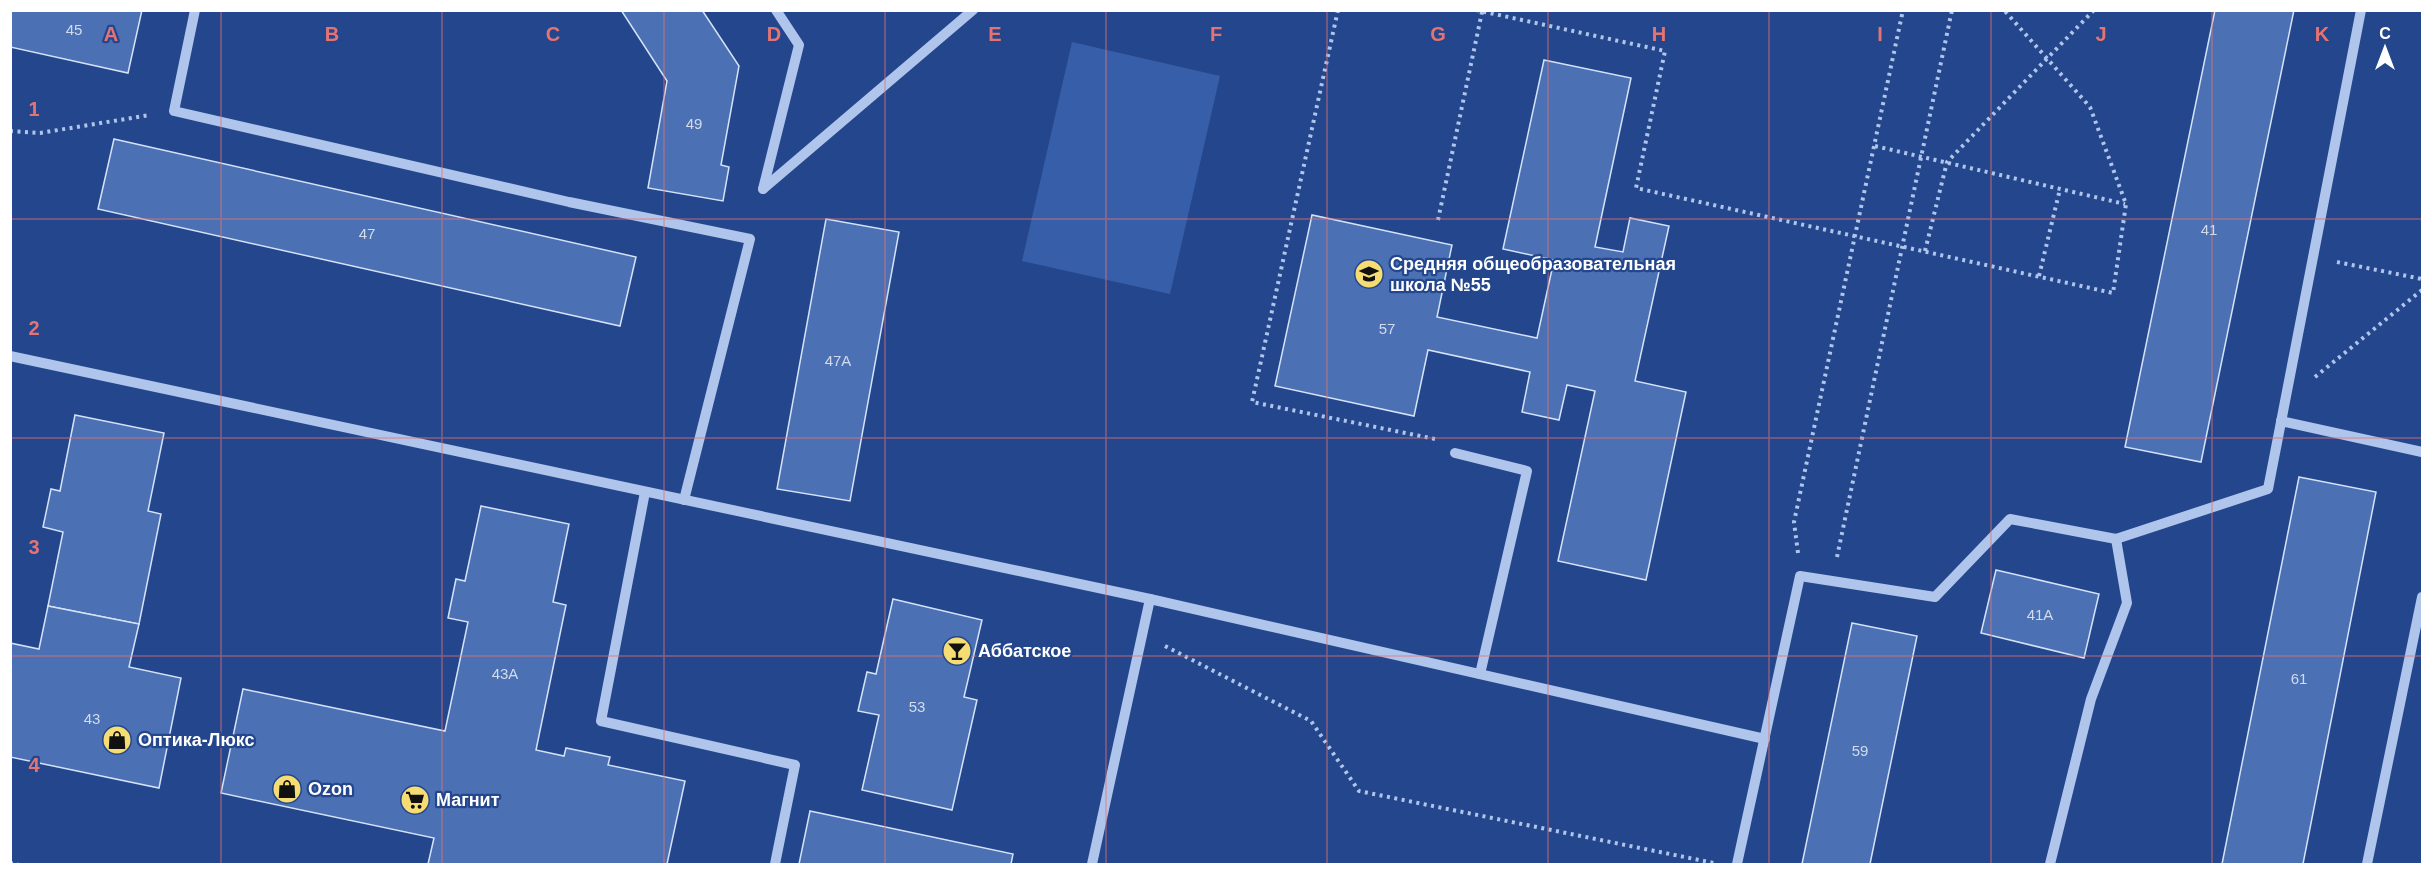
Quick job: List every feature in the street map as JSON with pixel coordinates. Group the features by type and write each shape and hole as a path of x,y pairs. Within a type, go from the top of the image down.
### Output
{"lane":[{"path":"195,10 174,111 569,202 750,239 684,500"},
{"path":"776,10 799,45 763,189 973,10"},
{"path":"1737,864 1800,576 1935,597 2010,519 2116,539 2268,489 2361,10"},
{"path":"10,356 1150,599 1765,739"},
{"path":"2281,421 2422,452"},
{"path":"1455,453 1527,471 1480,674"},
{"path":"645,492 601,721 795,765 775,864"},
{"path":"2050,864 2091,699 2127,603 2116,539"},
{"path":"2367,864 2422,597"},
{"path":"1092,864 1150,599"}],"path":[{"path":"1338,10 1251,402 1458,443 1455,453"},
{"path":"1476,10 1665,51 1636,188 2113,293 2126,204 2090,107 2004,10"},
{"path":"1800,576 1794,522 1903,10"},
{"path":"1832,582 1952,10"},
{"path":"1925,251 1947,162 2094,10"},
{"path":"1438,220 1482,12"},
{"path":"10,131 40,133 174,111"},
{"path":"1875,146 2126,204"},
{"path":"2039,276 2060,189"},
{"path":"2313,258 2422,279"},
{"path":"2284,402 2422,290"},
{"path":"1142,634 1311,721 1359,791 1720,864"},
{"path":"10,863 18,864"}],"shaded area":[{"path":"1072,42 1220,76 1170,294 1022,261"}],"building":[{"path":"10,10 142,10 128,73 10,47"},
{"path":"621,10 702,10 739,66 721,165 729,167 723,201 648,188 667,81"},
{"path":"2215,10 2294,10 2201,462 2125,447"},
{"path":"1544,60 1631,78 1595,247 1623,252 1630,218 1669,226 1635,381 1686,392 1646,580 1558,561 1595,391 1567,385 1559,420 1522,412 1530,372 1428,350 1414,416 1275,386 1312,215 1452,245 1437,317 1537,338 1554,260 1503,249"},
{"path":"114,139 636,257 620,326 98,209"},
{"path":"826,219 899,232 850,501 777,489"},
{"path":"75,415 164,433 148,511 161,514 139,624 48,606 63,532 43,527 51,489 60,491"},
{"path":"2299,477 2376,492 2303,864 2222,864"},
{"path":"481,506 569,524 553,602 566,605 536,750 564,756 566,748 610,757 608,765 685,781 667,864 428,864 434,838 221,793 243,689 445,731 468,622 448,618 456,579 465,581"},
{"path":"1996,570 2099,594 2084,658 1981,633"},
{"path":"893,599 982,620 964,697 977,700 952,810 862,790 879,715 858,711 867,672 876,674"},
{"path":"48,606 139,624 129,667 181,678 159,788 10,757 10,643 39,649"},
{"path":"1852,623 1917,636 1870,864 1802,864"},
{"path":"810,811 1013,854 1011,864 799,864"}],"place":[{"name":"Средняя общеобразовательная школа №55","path":"1369,274"},
{"name":"Аббатское","path":"957,651"},
{"name":"Оптика-Люкс","path":"117,740"},
{"name":"Ozon","path":"287,789"},
{"name":"Магнит","path":"415,800"}]}
